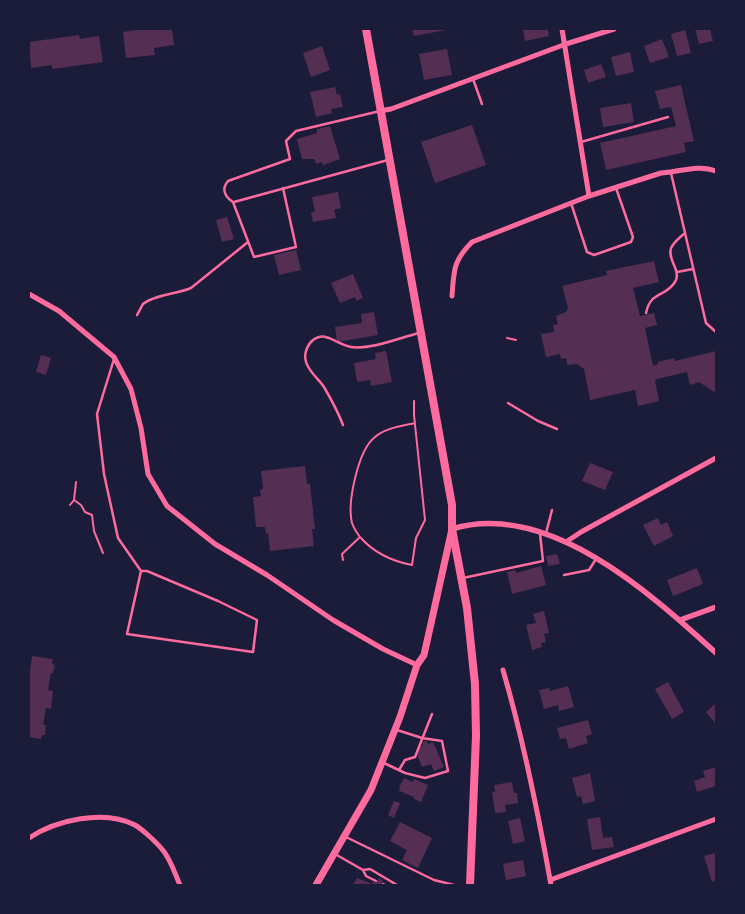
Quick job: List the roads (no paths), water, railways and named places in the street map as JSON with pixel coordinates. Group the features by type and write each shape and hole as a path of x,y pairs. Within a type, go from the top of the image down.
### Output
{"highway":[{"path":"366,29 452,505 452,528 466,608 475,684 476,736 470,885"}],"main road":[{"path":"316,885 371,790 396,729 418,665 424,656 452,528"}],"street":[{"path":"562,29 566,44 589,196"},
{"path":"380,111 391,109 566,44 614,29"},
{"path":"452,296 455,266 460,254 472,242 589,196 661,173 687,168 716,171"},
{"path":"29,294 59,311 114,357 131,389 141,428 148,474 166,506 215,544 333,620 383,649 418,665"},
{"path":"566,542 716,458"},
{"path":"452,528 469,523 520,526 546,533 566,542 596,559 636,586 680,620 716,653"},
{"path":"680,620 716,607"},
{"path":"502,670 519,726 533,784 551,882 716,819"},
{"path":"29,838 42,829 60,824 93,817 112,818 135,826 162,848 180,885"}],"lane":[{"path":"472,79 482,104"},
{"path":"380,111 296,131 286,141 290,159 228,181 224,192 228,199 234,202 389,160"},
{"path":"581,142 668,117"},
{"path":"671,172 706,323 716,332"},
{"path":"234,202 254,257 296,247 283,188"},
{"path":"571,203 587,252 594,256 631,242 633,237 616,188"},
{"path":"646,313 648,303 654,297 669,289 676,281 677,272 671,258 671,249 674,242 685,233"},
{"path":"137,315 143,304 181,293 191,288 248,242"},
{"path":"677,272 693,269"},
{"path":"343,425 323,386 306,363 305,355 314,339 323,336 329,337 345,346 362,347 420,333"},
{"path":"114,357 97,414 104,474 118,538 142,571 127,634 253,652 257,620 200,592 147,571 142,571"},
{"path":"508,403 538,421 558,429"},
{"path":"546,533 552,510"},
{"path":"461,578 543,562 539,531"},
{"path":"564,575 589,570 596,559"},
{"path":"399,770 406,760 415,757 432,714"},
{"path":"382,762 399,770 425,778 448,771 442,741 422,738 396,729"},
{"path":"344,837 434,880 454,885"},
{"path":"334,853 363,870 370,870 398,885"},
{"path":"363,870 366,876 376,881"}]}
